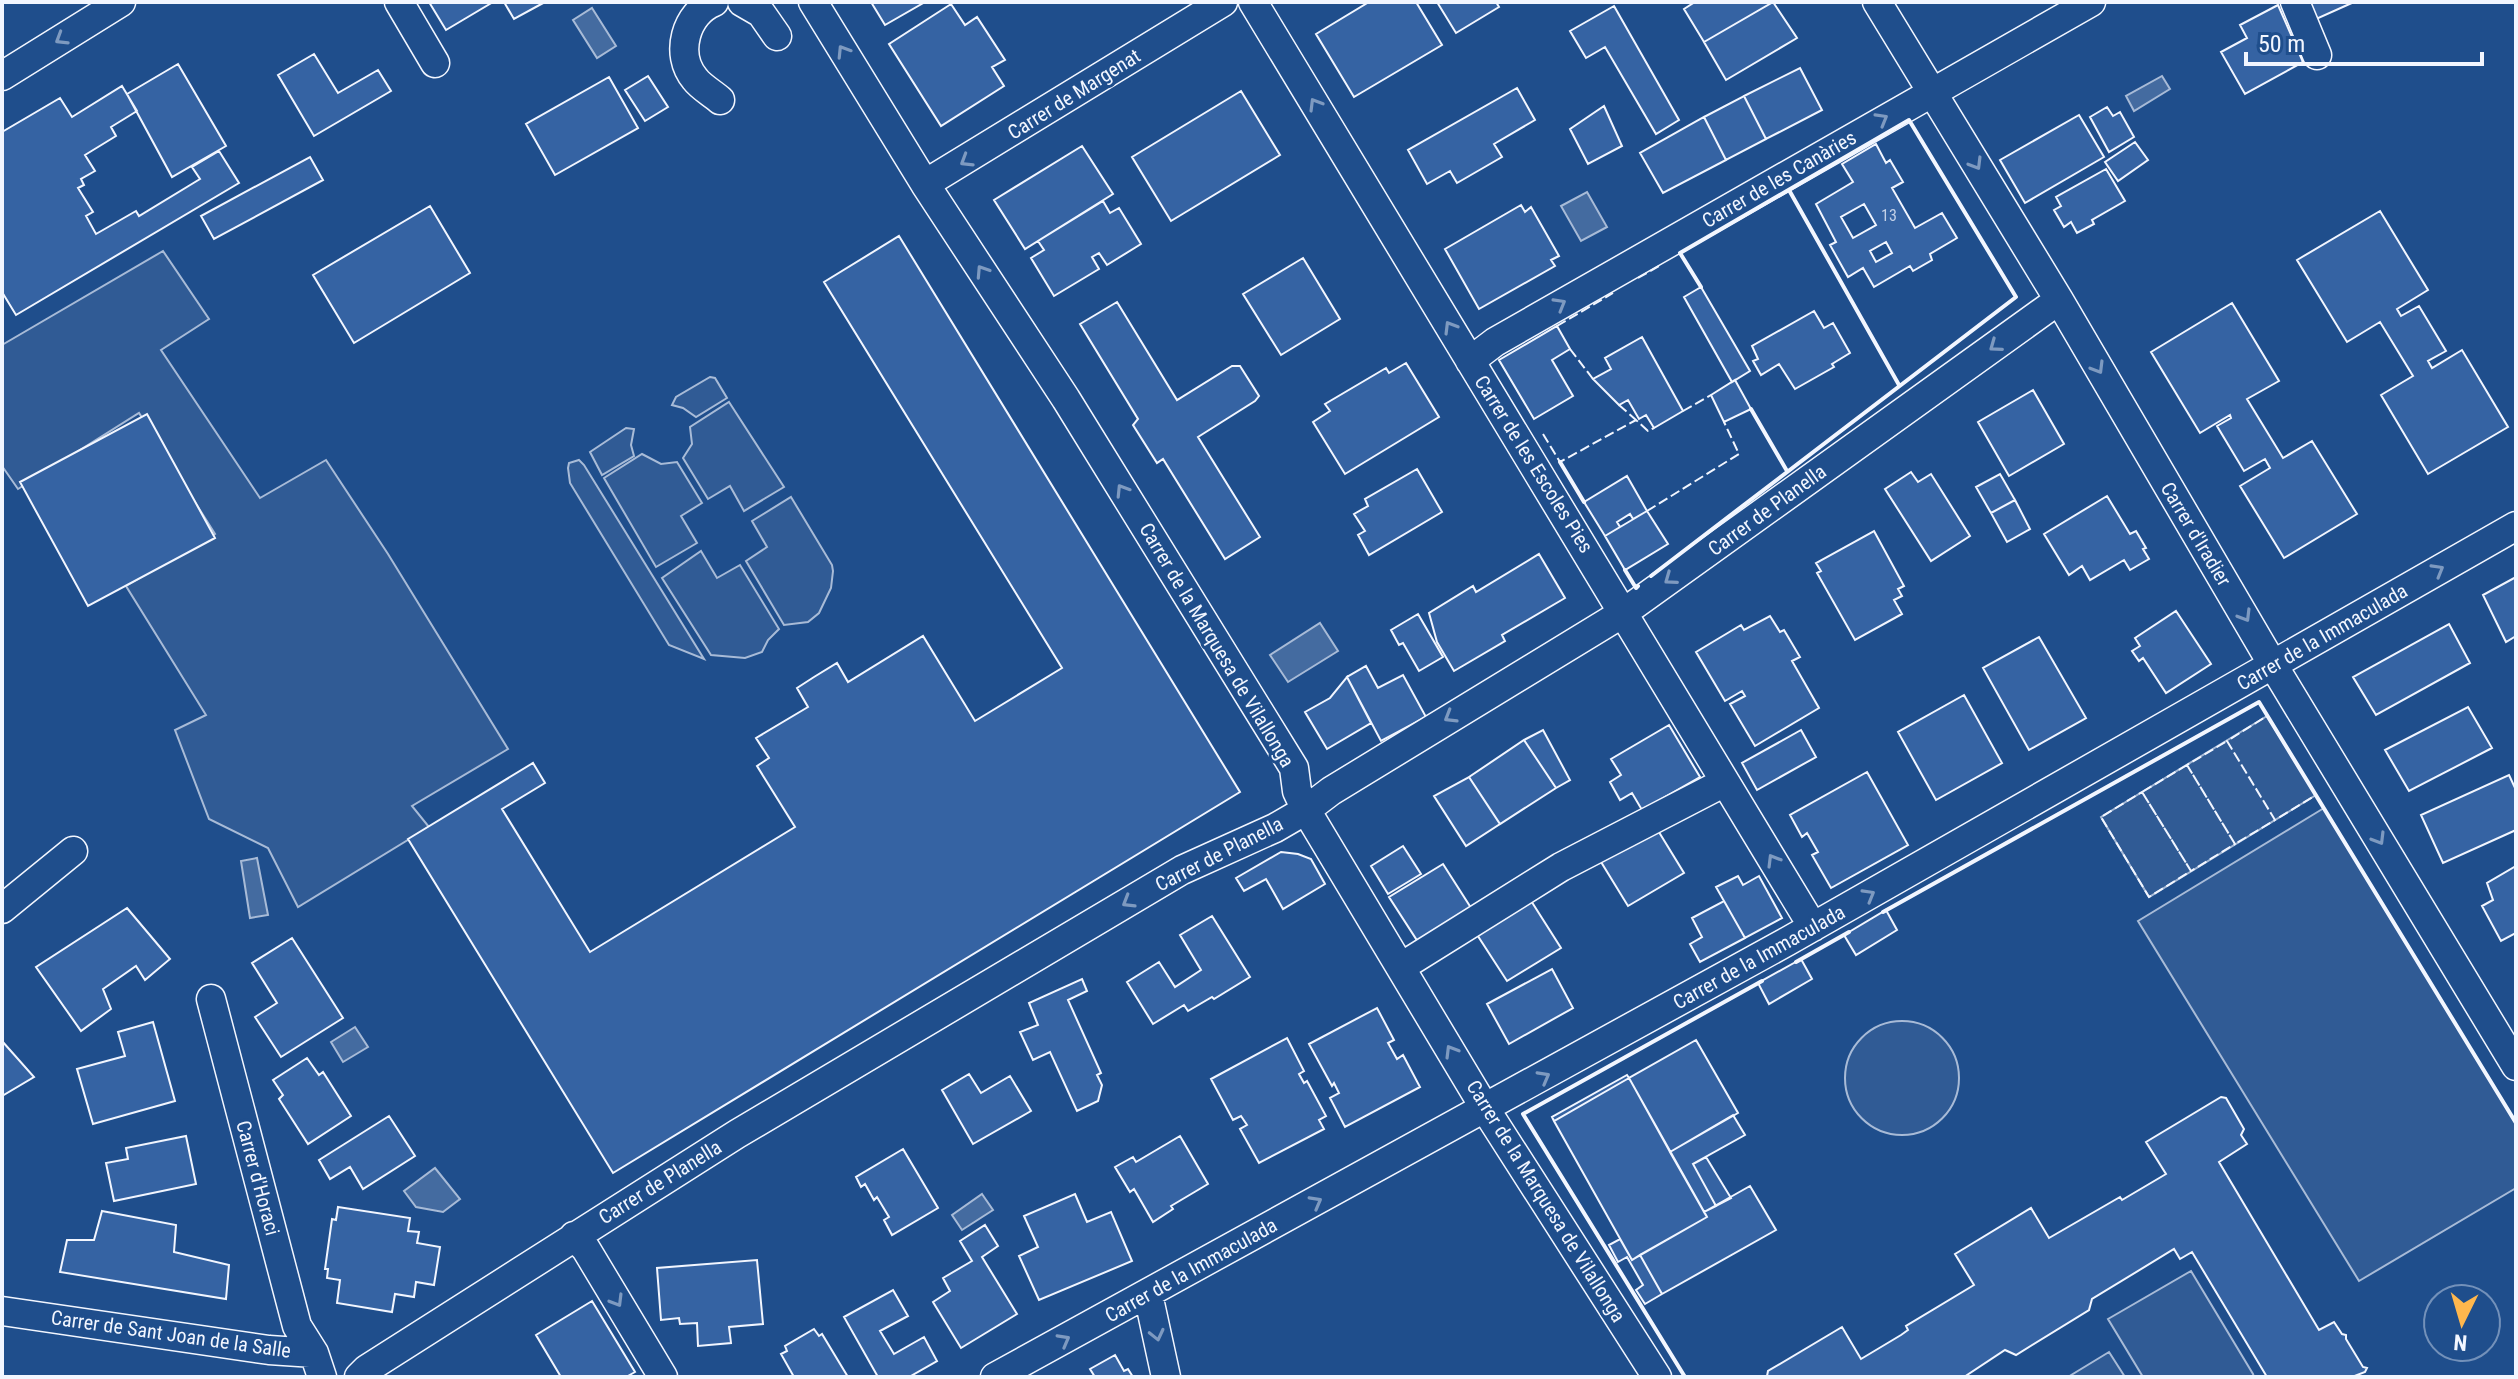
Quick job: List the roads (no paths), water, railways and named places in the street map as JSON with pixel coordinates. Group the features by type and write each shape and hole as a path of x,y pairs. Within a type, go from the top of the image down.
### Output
{"street":[{"path":"2,76 121,2"},
{"path":"399,2 435,63"},
{"path":"714,2 703,6 690,21 685,41 686,62 694,78 720,100"},
{"path":"742,2 761,13 777,36"},
{"name":"Carrer de la Marquesa de Vilallonga","path":"813,2 925,184 1066,399 1294,768 1297,791 1306,810 1486,1110 1657,1377"},
{"name":"Carrer de Margenat","path":"925,184 1223,2"},
{"name":"Carrer de les Escoles Pies","path":"1253,2 1813,927"},
{"name":"Carrer d'Iradier","path":"1877,2 2059,300 2273,665 2516,1066"},
{"name":"Carrer de les Canàries","path":"1470,361 1495,342 2091,2"},
{"path":"2295,2 2317,55"},
{"name":"Carrer de Planella","path":"359,1377 737,1134 1182,870 1275,828 1306,810 1331,791 1623,613 2059,300"},
{"name":"Carrer de la Immaculada","path":"995,1377 1486,1110 2516,526"},
{"path":"1401,967 1561,867 1725,782"},
{"path":"2,909 73,851"},
{"name":"Carrer d'Horaci","path":"211,999 297,1326 318,1365"},
{"path":"574,1236 586,1249 663,1377"},
{"path":"1148,1294 1166,1377"},
{"name":"Carrer de Sant Joan de la Salle","path":"2,1311 269,1350 318,1365"}]}
